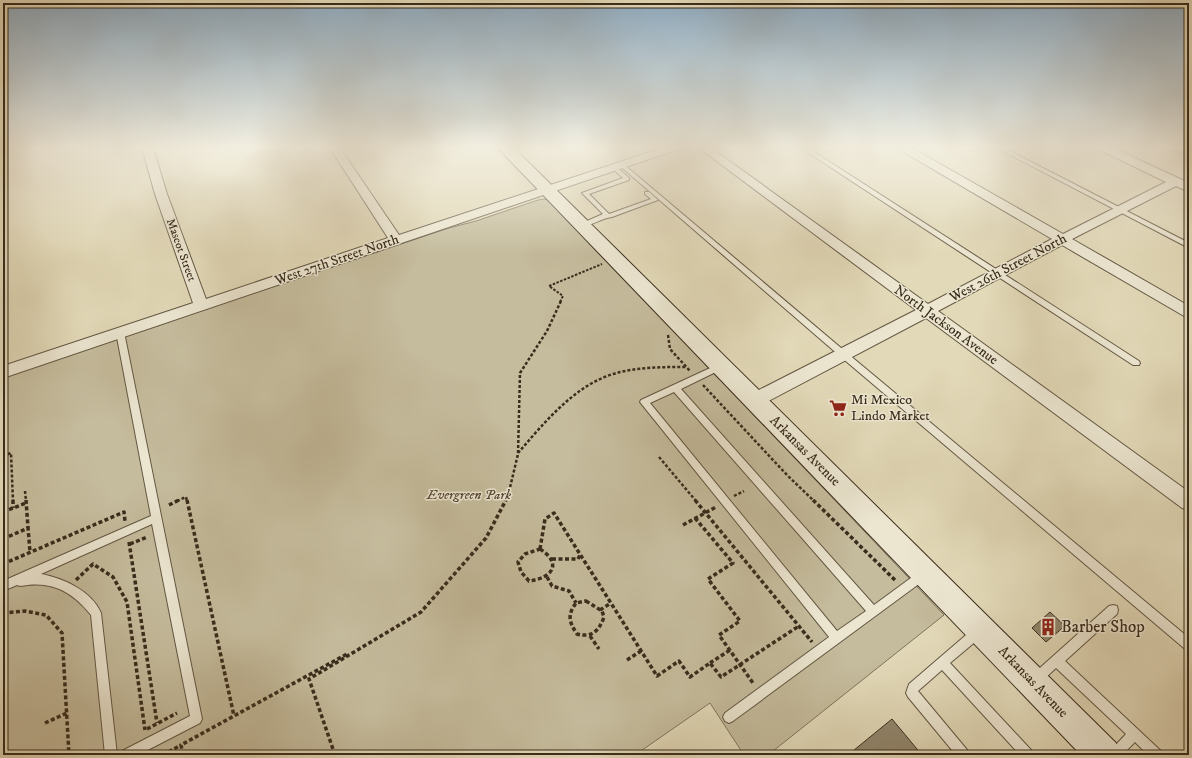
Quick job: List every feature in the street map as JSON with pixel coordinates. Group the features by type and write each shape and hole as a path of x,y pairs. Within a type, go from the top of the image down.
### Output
{"street":[{"name":"Mascot Street","path":"158,183 201,305"},
{"path":"358,183 396,240"},
{"name":"Arkansas Avenue","path":"541,183 1104,755"},
{"name":"West 27th Street North","path":"3,372 564,183"},
{"name":"North Jackson Avenue","path":"752,183 1189,502"},
{"path":"966,183 1189,312"},
{"name":"West 26th Street North","path":"755,400 1172,183"},
{"path":"1178,183 1189,188"}],"lane":[{"path":"607,215 585,193 614,183"},
{"path":"582,224 655,200 636,183"},
{"path":"639,183 1189,645"},
{"path":"859,183 1136,363"},
{"path":"1068,183 1189,246"},
{"path":"120,332 196,719 126,755"},
{"path":"722,366 644,402 836,638"},
{"path":"675,388 873,611"},
{"path":"7,584 156,518"},
{"path":"728,717 925,573"},
{"path":"7,584 41,579 77,593 89,603 96,613 111,755"},
{"path":"1032,682 1113,610"},
{"path":"964,755 912,693 913,688 981,630"},
{"path":"1057,661 1157,755"},
{"path":"942,662 1028,755"},
{"path":"1114,755 1135,734"}],"path":[{"path":"335,755 309,679 422,612 486,538 508,496 518,454 520,374 547,331 563,296 549,286 602,264 596,258"},
{"path":"668,332 670,349 696,378 787,475 904,589"},
{"path":"518,454 540,426 588,387 606,377 612,374 642,369 686,367"},
{"path":"3,456 11,453 12,508"},
{"path":"660,457 819,651"},
{"path":"25,491 30,552"},
{"path":"684,525 744,491"},
{"path":"169,505 186,497 234,716"},
{"path":"3,512 26,503"},
{"path":"3,564 124,512 157,723"},
{"path":"540,549 545,519 554,512 657,676 679,661 690,676 730,650"},
{"path":"695,518 733,564 708,579 740,621 720,635 753,682"},
{"path":"3,539 28,528"},
{"path":"130,544 147,537"},
{"path":"540,549 547,552 552,559 552,571 547,577 538,581 529,581 521,572 518,562 521,556 527,552 540,549"},
{"path":"552,559 578,558 580,555"},
{"path":"68,589 93,564 113,577 127,602 145,730"},
{"path":"547,577 552,586 569,591 576,603"},
{"path":"586,601 600,610 604,617 602,623 596,633 590,636 577,634 570,625 569,612 576,603 586,601"},
{"path":"600,610 611,603"},
{"path":"3,613 25,611 46,615 62,633 69,755"},
{"path":"710,663 721,677 799,626"},
{"path":"163,755 384,634"},
{"path":"590,636 599,648"},
{"path":"627,660 641,651"},
{"path":"45,723 67,713"},
{"path":"139,733 177,713"},
{"path":"181,745 183,755"}],"green space":[{"name":"Evergreen Park","path":"544,199 550,201 944,615 768,755 744,755 710,703 635,755 3,755 3,377 449,228"}],"building":[{"name":"Barber Shop","path":"1050,612 1065,626 1046,642 1032,628"},
{"path":"892,719 922,755 848,755"}],"place":[{"name":"Mi Mexico Lindo Market","path":"838,408"},
{"name":"Barber Shop","path":"1048,627"}]}
